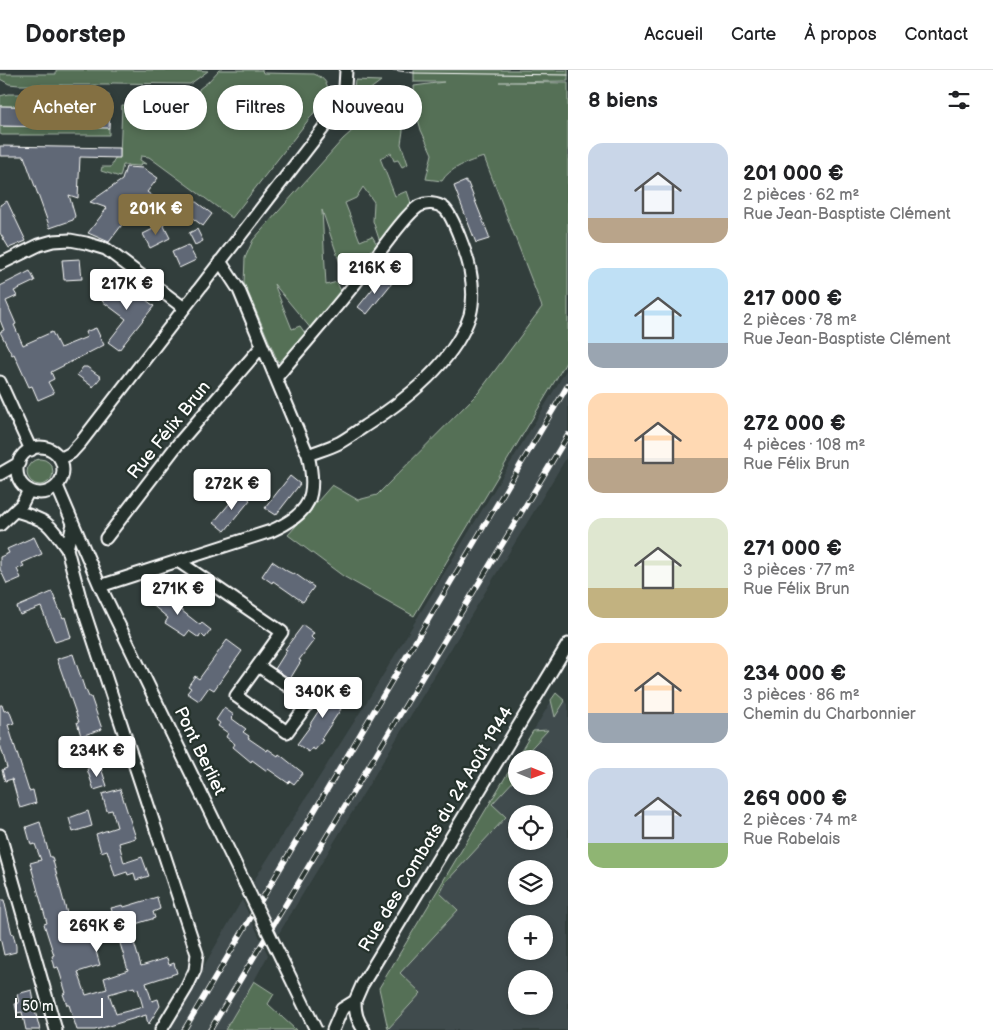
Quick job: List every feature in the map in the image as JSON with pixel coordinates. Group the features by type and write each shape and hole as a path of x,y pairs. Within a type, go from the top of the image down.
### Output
{"street":[{"path":"60,459 71,453 81,442 338,109 345,87 346,70"},
{"path":"276,378 360,278 411,212 426,204 436,204 445,209 451,218 466,255 472,283 473,297 470,314 456,344 416,389 379,417 340,442 308,455"},
{"path":"0,264 40,245 54,241 70,240 86,243 106,249 184,308"},
{"path":"100,586 287,525 302,511 311,496 313,485 308,455 239,290 220,261"},
{"name":"Rue Félix Brun","path":"106,538 178,444 262,346"},
{"path":"0,382 31,450"},
{"path":"0,474 19,463 26,453 31,450 44,448 50,450 60,459 62,476 57,486 44,493 29,490 20,481 18,475 19,463"},
{"name":"Pont Berliet","path":"57,486 100,586 316,1030"},
{"path":"0,525 16,511 29,490"},
{"path":"16,511 41,519 54,530 67,549 85,615 197,954 195,970 161,1030"},
{"path":"67,549 73,524"},
{"path":"178,561 282,632 236,696 287,732 310,701 258,666"},
{"name":"Rue des Combats du 24 Août 1944","path":"333,1030 342,1009 355,1001 362,985 568,644"},
{"path":"0,835 56,1030"},
{"path":"355,1001 359,1027"}],"shaded area":[{"path":"568,367 568,455 278,935 253,882 371,695"},
{"path":"556,693 568,704 568,1030 389,1030 379,988 508,773 508,795 553,795 553,750 521,750"},
{"path":"242,900 268,955 254,981 225,1030 167,1030"}],"green space":[{"path":"56,70 208,71 190,84 19,85 9,84 0,79 0,74 56,74"},
{"path":"219,70 262,70 263,73 314,74 324,80 327,85 313,85 313,114 303,127 303,85 217,85 217,130 301,130 232,218 149,157 141,156 140,160 146,164 141,163 140,166 123,165 120,177 101,171 102,167 111,167 115,158 120,157 122,105 124,105 124,130 207,130 207,85 204,85"},
{"path":"414,70 568,70 568,81 499,82 568,83 568,359 414,616 343,576 288,535 332,485 358,500 377,495 479,392 542,307 484,157 455,169 445,176 442,181 426,179 432,154 421,130 422,85 444,82 414,82"},
{"path":"355,80 381,81 376,85 354,85"},
{"path":"15,94 15,106 0,106 0,96"},
{"path":"0,126 15,126 15,130 109,130 109,135 0,134"},
{"path":"353,130 403,130 401,144 408,164 402,167 398,160 394,161 391,153 380,158 395,196 407,191 411,203 380,242 373,221 374,202 363,187 356,198 345,203 360,241 372,236 378,246 348,287 322,210 326,285 337,282 342,294 312,330 274,284 292,329 300,326 307,336 293,354 278,362 244,283 245,258 253,240"},
{"path":"40,459 49,463 53,472 49,481 40,485 31,481 27,472 31,463"},
{"path":"556,693 565,701 555,717 551,700"},
{"path":"548,730 529,750 521,750 533,731"},
{"path":"508,772 508,787 492,804 506,817 445,883 440,893 458,910 400,973 421,993 388,1029 379,988"},
{"path":"254,981 274,994 268,1004 296,1030 225,1030"}],"building":[{"path":"0,106 15,106 15,126 0,126"},
{"path":"0,146 120,148 120,158 80,157 78,198 69,195 75,216 73,220 50,228 24,156 0,156"},
{"path":"126,167 143,168 158,178 147,192 167,207 152,215 143,197 109,242 88,233 107,208 90,202 122,180"},
{"path":"466,181 489,236 489,239 476,243 454,186"},
{"path":"7,201 26,241 9,248 0,233 0,205"},
{"path":"195,201 212,214 203,226 186,213"},
{"path":"163,224 170,238 150,248 143,234"},
{"path":"197,229 203,241 195,245 189,233"},
{"path":"188,245 196,260 179,268 172,252"},
{"path":"80,259 82,279 64,280 62,260"},
{"path":"30,271 35,281 14,291 17,296 6,301 23,345 52,332 60,348 87,337 85,332 96,328 104,345 51,372 54,379 48,382 54,393 38,400 32,386 29,387 14,354 12,355 0,332 4,330 0,320 0,286"},
{"path":"383,276 392,283 367,314 358,307"},
{"path":"119,279 154,306 119,350 108,342 126,319 102,301"},
{"path":"83,367 87,367 101,377 93,387 77,375"},
{"path":"290,476 300,484 276,515 265,508"},
{"path":"240,491 250,500 225,531 214,522"},
{"path":"34,537 42,554 22,563 24,566 17,569 21,578 7,584 0,569 0,557 9,553 7,549"},
{"path":"272,561 314,587 303,602 273,581 272,583 262,576"},
{"path":"160,588 179,604 177,607 200,625 202,623 211,630 205,638 201,634 199,638 189,631 185,636 165,623 168,618 150,603"},
{"path":"52,592 63,618 65,617 71,637 55,642 41,607 20,615 17,607"},
{"path":"303,625 314,633 311,637 314,640 299,660 301,661 290,679 275,669 287,650 285,649"},
{"path":"227,640 242,651 214,690 209,687 199,701 187,693 191,688 188,686 195,676 199,679"},
{"path":"73,654 85,690 89,697 91,697 102,729 81,736 77,722 79,722 57,659"},
{"path":"332,680 343,689 339,694 342,696 336,705 341,709 321,739 323,740 315,750 312,748 309,752 297,744 327,698 325,697 329,693 325,690"},
{"path":"0,705 2,705 4,711 9,710 14,723 8,725 29,791 33,790 36,803 20,808 12,779 5,781 2,770 7,768 0,744"},
{"path":"224,708 234,715 231,718 246,729 243,732 249,736 248,738 267,751 268,749 278,756 279,754 303,773 294,784 290,781 288,783 268,769 267,771 252,760 251,762 233,747 235,744 226,737 228,733 218,726 220,723 216,720"},
{"path":"78,737 84,754 71,759 65,741"},
{"path":"100,765 107,786 94,790 87,769"},
{"path":"120,789 136,838 119,843 124,863 142,857 149,876 136,880 134,873 128,875 127,872 115,876 107,850 101,852 96,834 117,827 112,810 107,811 102,794"},
{"path":"88,811 92,826 73,832 69,818"},
{"path":"40,822 50,857 52,857 69,921 86,916 87,919 112,911 111,908 123,905 124,907 157,897 160,909 153,912 155,918 129,926 141,966 167,958 169,965 174,963 177,973 146,983 152,1001 158,999 160,1006 148,1025 146,1015 95,1030 77,1030 69,1005 67,1005 63,994 66,993 58,967 55,968 52,956 54,955 44,924 47,923 30,863 41,860 35,844 31,845 26,827","holes":["116,930 128,970 104,978 107,989 86,995 78,972 100,965 92,937","134,987 135,990 138,989 143,1007 116,1014 109,994"]},
{"path":"0,900 4,900 16,946 16,952 4,955 0,937"},
{"path":"32,990 33,1003 40,1030 26,1030 22,1012 17,1013 15,1004 19,1003 17,994"}],"tram line":[{"path":"393,70 414,73 568,75"}],"railway":[{"path":"184,1030 568,385"},
{"path":"210,1030 568,435"}]}
